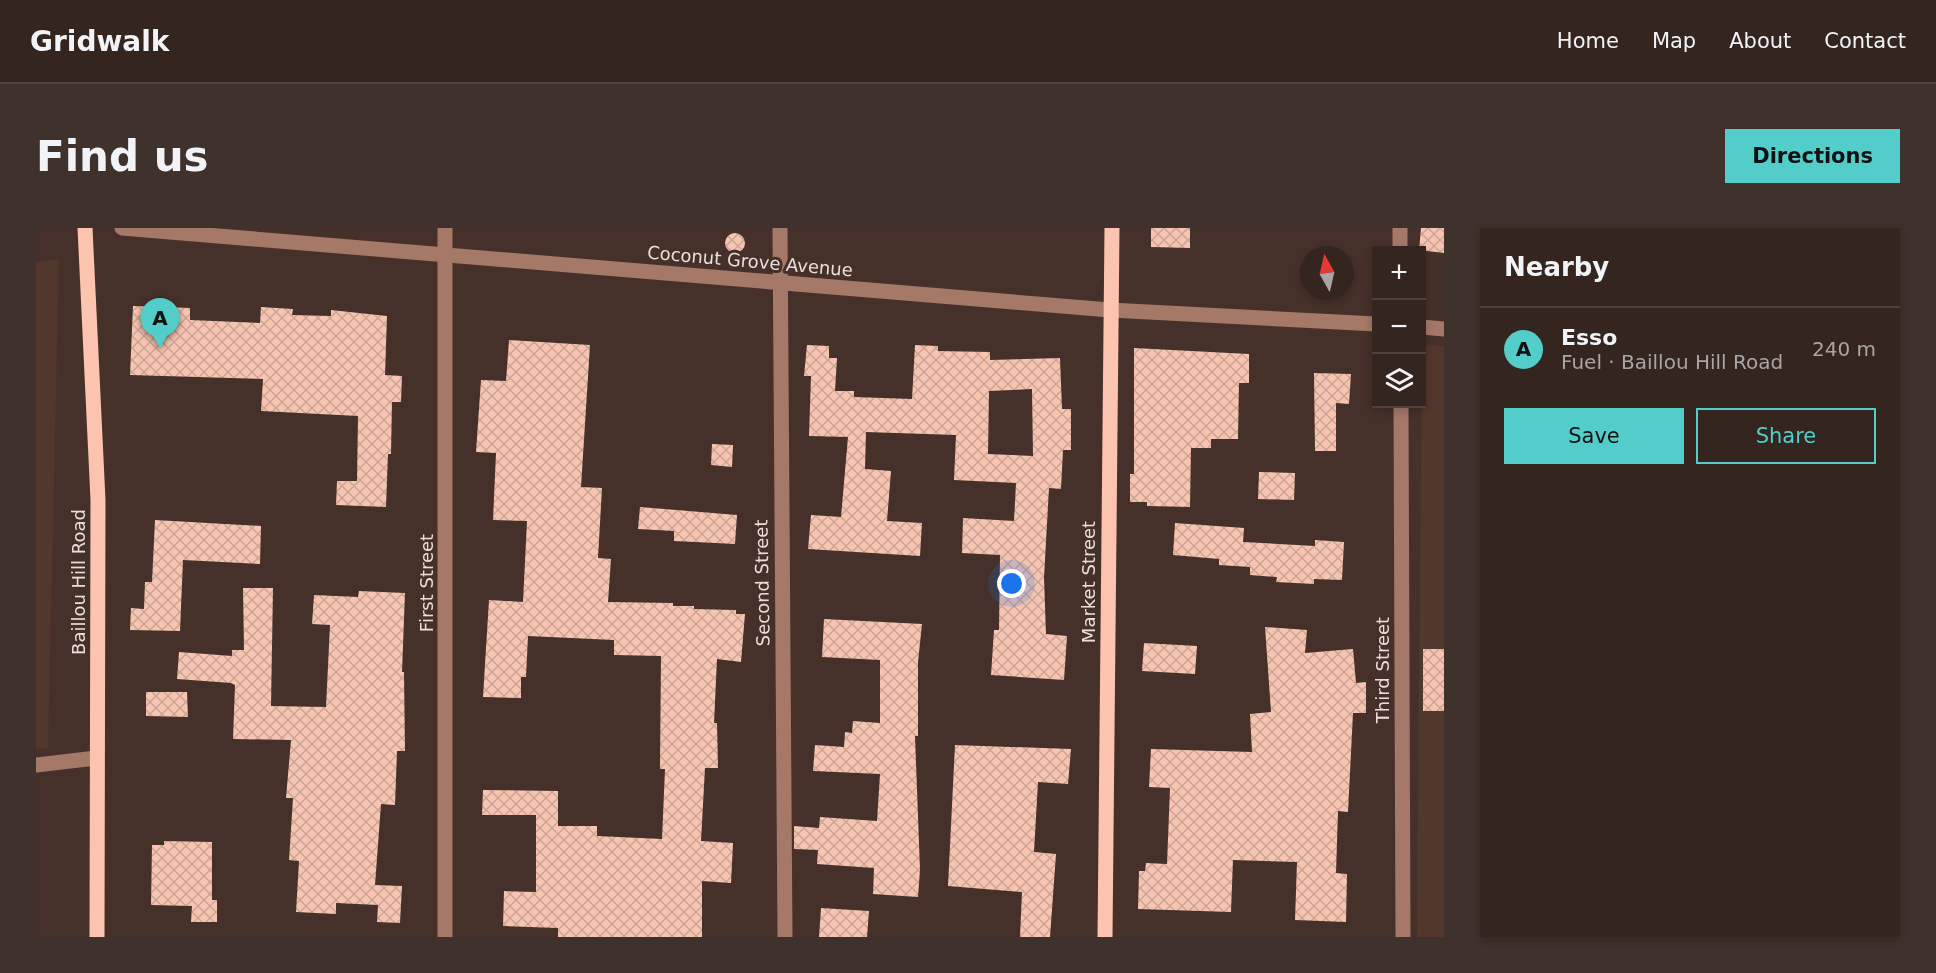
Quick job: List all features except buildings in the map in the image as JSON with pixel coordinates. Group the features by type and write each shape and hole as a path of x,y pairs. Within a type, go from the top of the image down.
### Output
{"main road":[{"name":"Baillou Hill Road","path":"85,228 98,500 97,937"},
{"name":"Market Street","path":"1105,937 1112,228"}],"street":[{"name":"Coconut Grove Avenue","path":"122,228 1110,310 1372,324"},
{"name":"First Street","path":"445,228 445,937"},
{"name":"Second Street","path":"780,228 785,937"},
{"path":"1400,228 1400,246"},
{"path":"1426,327 1444,329"},
{"name":"Third Street","path":"1401,408 1403,937"},
{"path":"36,765 96,758"}],"shaded area":[{"path":"59,259 48,748 36,749 36,262"},
{"path":"1426,344 1444,346 1444,937 1417,937 1421,408 1426,408"}],"place":[{"name":"Esso","path":"160,348"}]}
